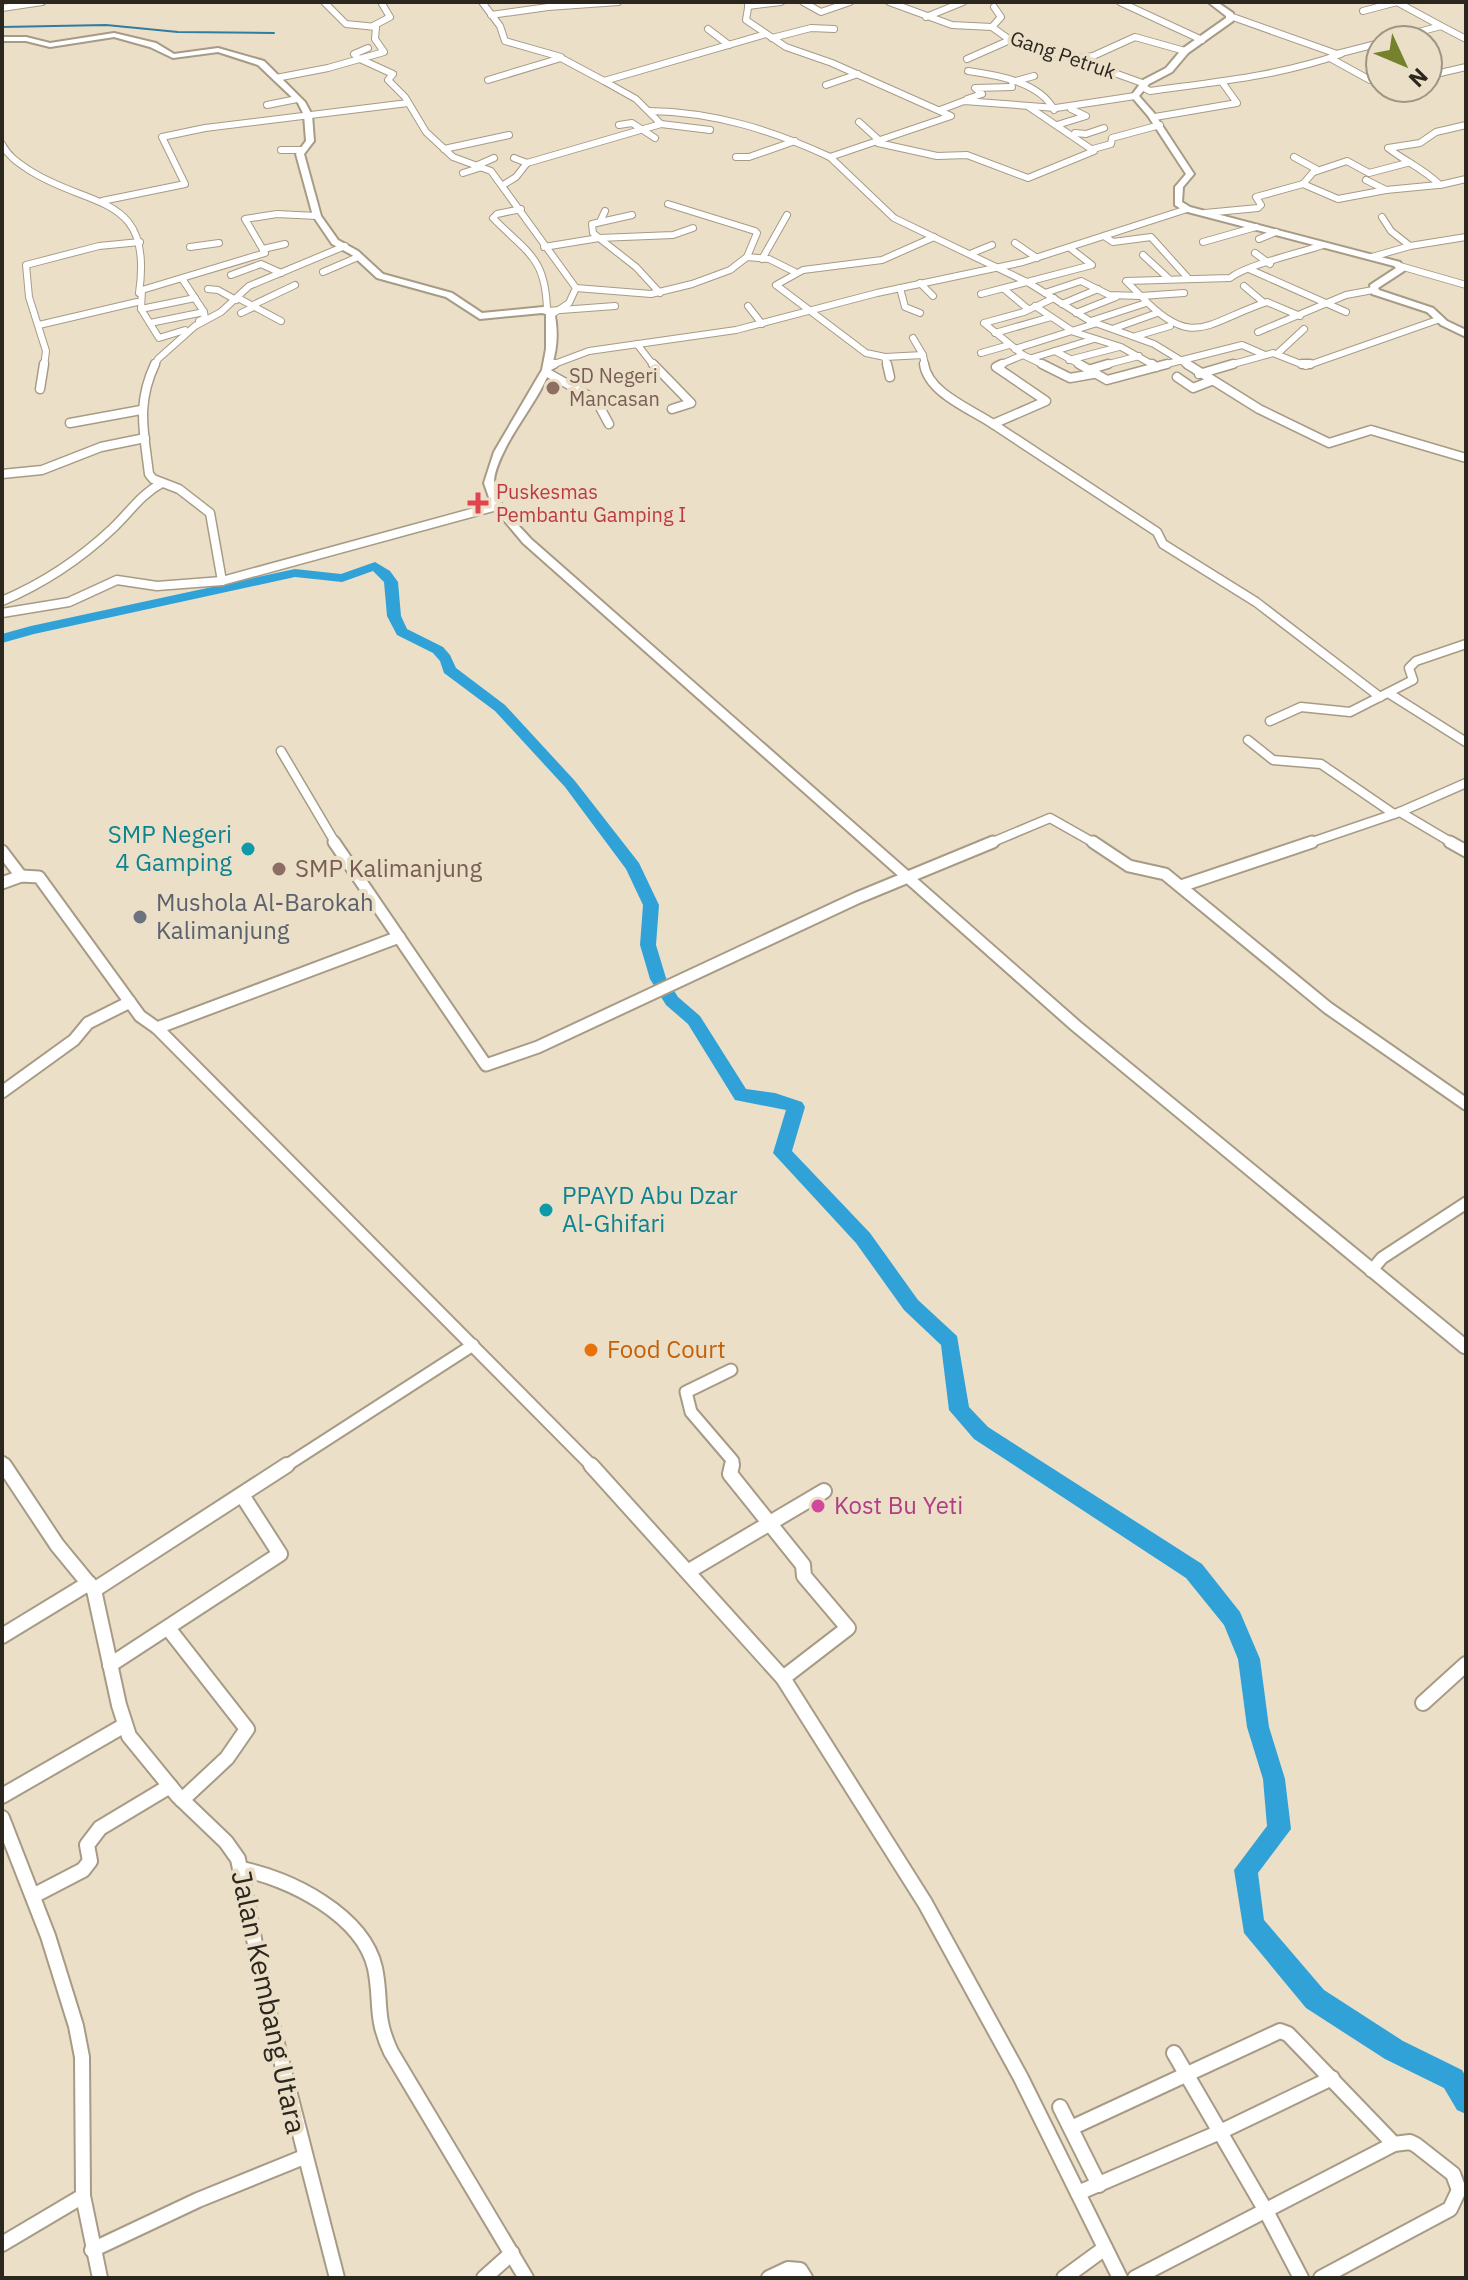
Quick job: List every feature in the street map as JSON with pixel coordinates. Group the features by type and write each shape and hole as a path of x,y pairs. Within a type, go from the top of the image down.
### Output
{"street":[{"path":"2,8 42,2"},
{"path":"324,2 347,24"},
{"path":"335,26 373,26 390,17 381,2"},
{"path":"482,2 500,26 505,41 561,58 636,99 661,124"},
{"path":"491,15 522,8 618,2"},
{"path":"781,2 749,4 746,20 813,60 832,63 951,117 830,157"},
{"path":"803,2 819,12 850,2"},
{"name":"Gang Petruk","path":"889,2 926,17 982,28 992,27 1010,40 1073,58 1150,91 1222,82 1364,48"},
{"path":"939,2 948,6"},
{"path":"926,17 963,2"},
{"path":"1120,2 1202,40"},
{"path":"1212,2 1232,18 1341,54"},
{"path":"1363,11 1397,2 1437,24"},
{"path":"992,27 1001,17 994,7"},
{"path":"964,101 1029,107 1059,109 1077,110 1104,128 1080,135 1040,113 1059,109 1135,96 1143,86 1169,70 1185,51 1244,12"},
{"path":"276,78 384,52 375,39 376,28 373,26"},
{"path":"604,81 729,45 811,28 834,29"},
{"path":"1444,28 1466,39"},
{"path":"708,29 729,45"},
{"path":"2,39 19,38 50,45 106,35 121,36 153,45 173,56 218,50 261,63 297,99 308,115 310,141 300,154 317,216 331,237 386,279 449,295 480,316 615,306"},
{"path":"1073,58 1093,56 1135,37 1185,51"},
{"path":"967,59 1010,40"},
{"path":"368,48 354,54 393,74 388,80 408,103 426,132 444,149 456,159 481,166 503,185 544,247 576,288 660,293 730,270 747,257 757,233 755,231 668,204"},
{"path":"488,80 561,58"},
{"path":"1330,58 1364,77"},
{"path":"1444,69 1466,67"},
{"path":"968,71 994,73 1040,93 1059,109"},
{"path":"826,85 858,74"},
{"path":"940,110 982,94 975,88 1015,84 1034,76"},
{"path":"859,122 879,142 948,157 974,157 1028,178 1111,144 1112,138 1158,121 1237,103 1222,82"},
{"path":"1135,96 1158,121 1175,155 1190,174 1179,187 1177,195 1178,203 1187,209 1466,285"},
{"path":"267,105 297,99"},
{"path":"102,201 185,184 162,137 205,128 408,103"},
{"path":"1029,107 1046,122 1093,149"},
{"path":"649,111 685,111 749,124 830,157 894,218 1029,283 1093,322 1136,336 1259,409 1329,443 1338,443 1355,432 1371,430 1466,458"},
{"path":"1057,125 1086,116"},
{"path":"619,125 632,123 655,138"},
{"path":"503,185 516,177 527,163 661,124 710,130"},
{"path":"1438,185 1424,169 1407,163 1388,148 1420,143 1436,132 1466,125"},
{"path":"444,149 509,135"},
{"path":"736,157 749,157 795,141"},
{"path":"2,144 10,158 66,191 102,201 132,227 140,242 143,275 138,311 164,353"},
{"path":"281,150 302,150"},
{"path":"935,160 948,157"},
{"path":"1294,157 1315,168 1314,172"},
{"path":"463,173 494,158"},
{"path":"514,158 527,163"},
{"path":"1205,213 1258,208 1261,205 1255,198 1258,196 1303,184 1314,172 1347,161 1369,173 1407,163"},
{"path":"1303,184 1338,199 1386,190 1450,185 1466,179"},
{"path":"1366,180 1386,190"},
{"path":"521,209 497,214 493,218 532,252 544,275 552,312 551,354 547,370 510,427 490,474 489,488 497,506 527,541 1076,1026 1466,1348"},
{"path":"547,370 589,351 762,324 920,283 1023,262 1187,209"},
{"path":"600,222 605,211"},
{"path":"183,280 203,310 205,319 180,333 159,338 139,306 142,290 265,253 245,219 277,214 317,216"},
{"path":"632,215 591,225 599,238 636,267 660,293"},
{"path":"762,259 787,215"},
{"path":"1382,217 1391,231 1410,246"},
{"path":"1203,242 1256,227"},
{"path":"544,247 599,238 679,235 693,228"},
{"path":"1259,239 1276,232"},
{"path":"1104,236 1113,242 1151,237 1187,277"},
{"path":"923,355 885,357 866,353 776,285 795,272 882,260 934,237"},
{"path":"1372,257 1410,246 1466,237"},
{"path":"40,389 46,351 29,297 26,265 99,246 140,242"},
{"path":"190,247 219,243"},
{"path":"1015,243 1037,258"},
{"path":"263,249 285,244"},
{"path":"206,245 216,267"},
{"path":"970,254 992,245"},
{"path":"1300,316 1271,302 1263,302 1200,328 1180,330 1170,326 1126,281 1230,278 1323,245"},
{"path":"222,581 210,513 179,489 149,474 141,410 146,384 164,353 186,333 237,299 249,286 345,246"},
{"path":"990,304 980,295 1092,263 1070,248"},
{"path":"1275,250 1289,258"},
{"path":"237,252 244,259"},
{"path":"1255,253 1270,264"},
{"path":"1050,255 1073,269"},
{"path":"1143,255 1168,278"},
{"path":"323,272 358,257"},
{"path":"747,257 762,259 795,272"},
{"path":"1023,262 1049,276"},
{"path":"231,275 259,264 281,273"},
{"path":"1258,332 1346,295 1373,290 1398,271 1400,266"},
{"path":"1249,269 1346,312"},
{"path":"967,274 989,292"},
{"path":"1045,293 1081,281 1118,296 1143,300"},
{"path":"920,283 933,296"},
{"path":"241,313 295,285"},
{"path":"1244,286 1263,302"},
{"path":"552,312 569,303 576,288"},
{"path":"900,288 905,307 920,313"},
{"path":"208,289 219,290 281,321"},
{"path":"1004,289 1063,327 1121,347 1156,367"},
{"path":"1062,304 1098,289"},
{"path":"1373,290 1430,310 1466,334"},
{"path":"981,353 1074,332 1143,300 1184,293"},
{"path":"1076,313 1118,296"},
{"path":"39,325 195,298"},
{"path":"1054,298 984,323 1023,355 1070,378 1139,356"},
{"path":"150,323 226,303"},
{"path":"748,306 762,324"},
{"path":"1115,328 1157,313"},
{"path":"995,333 1051,317"},
{"path":"1199,374 1277,354 1306,366 1440,319"},
{"path":"1136,336 1170,326"},
{"path":"1011,346 1063,327"},
{"path":"1277,354 1304,329"},
{"path":"913,338 923,355 926,376 935,386 1157,532 1163,544 1256,602 1385,695 1466,742"},
{"path":"1032,358 1095,339"},
{"path":"637,344 659,373 691,403 672,409"},
{"path":"1055,351 1107,380 1242,345 1265,355"},
{"path":"1069,360 1121,347"},
{"path":"993,424 1046,401 996,367 1023,355"},
{"path":"885,357 890,377"},
{"path":"547,370 596,400 609,424"},
{"path":"1177,377 1193,388 1211,381"},
{"path":"70,423 141,410"},
{"path":"2,474 26,475 48,470 97,448 145,438"},
{"path":"2,601 32,588 94,544 147,492 162,483"},
{"path":"3,612 69,602 117,580 157,586 222,581 497,506"},
{"path":"1270,721 1301,707 1350,712 1413,680 1409,668 1416,661 1466,644"},
{"path":"1248,740 1273,760 1321,764 1397,813 1466,851"},
{"path":"281,751 304,795 486,1065 538,1047 857,898 1050,818 1078,832 1129,866 1165,874 1328,1008 1466,1104"},
{"path":"1181,886 1397,813 1466,783"},
{"path":"2,851 21,876"},
{"path":"2,883 21,876 39,877 145,1021 157,1028 571,1443 783,1678 925,1903 1021,2078 1120,2278"},
{"path":"157,1028 399,937"},
{"path":"2,1092 31,1073 43,1059 74,1040 88,1023 130,1002"},
{"path":"1371,1271 1382,1258 1466,1203"},
{"path":"2,1636 92,1586 242,1495 473,1345"},
{"path":"729,1371 686,1392 691,1412 733,1461 730,1474 803,1565 804,1576 848,1628 783,1678"},
{"name":"Jalan Kembang Utara","path":"2,1462 6,1481 92,1586 125,1725 133,1744 182,1800 232,1848 241,1869 268,2009 337,2278"},
{"path":"689,1571 824,1491"},
{"path":"110,1665 280,1554 242,1495"},
{"path":"168,1628 247,1729 234,1748 182,1800"},
{"path":"1423,1703 1466,1664"},
{"path":"2,1796 125,1725"},
{"path":"33,1896 83,1870 90,1861 87,1845 96,1830 170,1786"},
{"path":"2,1818 67,1992 82,2057 83,2196 100,2278"},
{"path":"241,1869 260,1873 328,1905 345,1921 369,1954 375,1971 378,2021 391,2052 526,2278"},
{"path":"1071,2128 1280,2031 1288,2034 1394,2144"},
{"path":"1174,2053 1266,2211 1301,2278"},
{"path":"1078,2193 1220,2132 1332,2078"},
{"path":"1060,2107 1099,2185"},
{"path":"1144,2276 1394,2144 1410,2142 1416,2145 1453,2174 1459,2190 1457,2200 1450,2209 1321,2278"},
{"path":"92,2250 198,2200 304,2157"},
{"path":"2,2244 83,2196"},
{"path":"1064,2278 1105,2248"},
{"path":"484,2278 512,2253"},
{"path":"769,2278 788,2269 800,2270 805,2278"}],"waterway":[{"path":"2,27 106,25 178,32 274,33"},
{"path":"2,639 31,630 295,573 342,578 375,566 386,574 394,590 396,624 402,632 438,650 447,661 449,670 500,708 570,784 633,867 651,905 648,945 658,979 672,1001 694,1020 741,1095 775,1099 796,1107 782,1153 863,1238 911,1305 950,1342 959,1410 981,1433 1194,1571 1232,1619 1249,1659 1258,1727 1274,1779 1279,1829 1246,1870 1253,1925 1315,1999 1394,2050 1453,2079 1466,2101"}],"place":[{"name":"SD Negeri Mancasan","path":"553,388"},
{"name":"Puskesmas Pembantu Gamping I","path":"478,503"},
{"name":"SMP Negeri 4 Gamping","path":"248,849"},
{"name":"SMP Kalimanjung","path":"279,869"},
{"name":"Mushola Al-Barokah Kalimanjung","path":"140,917"},
{"name":"PPAYD Abu Dzar Al-Ghifari","path":"546,1210"},
{"name":"Food Court","path":"591,1350"},
{"name":"Kost Bu Yeti","path":"818,1506"}]}
